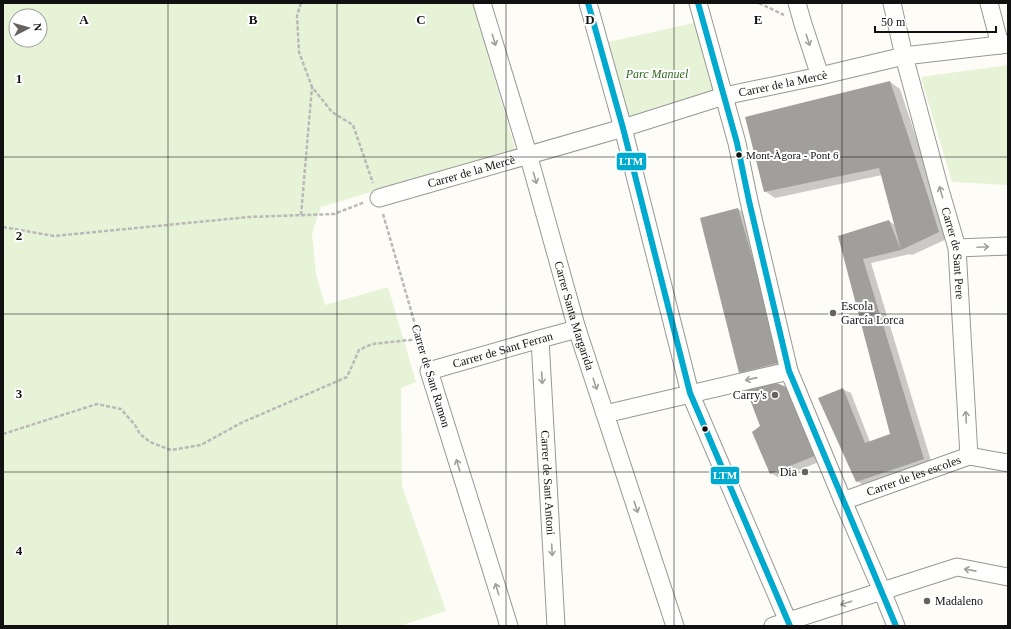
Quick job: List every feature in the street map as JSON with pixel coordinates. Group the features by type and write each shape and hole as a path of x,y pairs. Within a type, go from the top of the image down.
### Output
{"street":[{"name":"Carrer Santa Margarida","path":"482,3 528,154 577,329 675,626"},
{"path":"588,3 623,128 690,394 784,624 957,567 1008,578"},
{"path":"698,3 737,143 789,371 896,626"},
{"path":"798,3 803,24 820,76"},
{"name":"Carrer de Sant Pere","path":"892,3 904,56 957,248 969,456"},
{"path":"989,3 1004,45"},
{"name":"Carrer de la Mercè","path":"379,198 528,154 623,128 724,96 820,76 904,56 1004,45"},
{"path":"957,248 1008,246"},
{"name":"Carrer de Sant Ferran","path":"429,371 577,329"},
{"name":"Carrer de Sant Antoni","path":"540,339 556,626"},
{"name":"Carrer de Sant Ramon","path":"429,371 508,626"},
{"path":"605,414 789,371"},
{"name":"Carrer de les escoles","path":"843,501 969,456 1008,463"}],"path":[{"path":"301,3 297,16 299,52 312,86 302,215"},
{"name":"Carrer de Sant Ramon","path":"312,86 332,112 353,125 379,198 429,371"},
{"path":"3,226 54,236 249,217 334,214 379,198"},
{"path":"3,434 97,404 121,409 136,425 140,434 150,442 172,450 201,445 241,424 347,376 359,350 372,344 419,339"}],"green space":[{"path":"3,3 473,3 515,149 321,207 312,233 316,274 325,305 388,287 416,382 401,388 402,486 446,611 400,626 3,626"},
{"name":"Parc Manuel","path":"703,21 724,96 623,128 599,44"},
{"path":"1008,65 1008,185 952,182 921,77"}],"building":[{"path":"890,81 939,232 901,250 879,168 764,192 745,117"},
{"path":"738,208 781,356 778,363 739,373 700,218"},
{"path":"889,220 901,250 863,259 924,459 856,482 818,398 843,388 865,443 890,434 838,236"},
{"path":"774,382 789,388 817,455 770,474 752,432 760,426 746,389"}],"transit line":[{"name":"LTM","path":"588,3 623,128 690,393 790,626"},
{"name":"LTM","path":"698,3 737,143 789,371 896,626"}],"place":[{"name":"Mont-Àgora - Pont 6","path":"739,155"},
{"name":"Escola García Lorca","path":"833,313"},
{"name":"Carry's","path":"775,395"},
{"name":"Dia","path":"805,472"},
{"name":"Madaleno","path":"927,601"}]}
